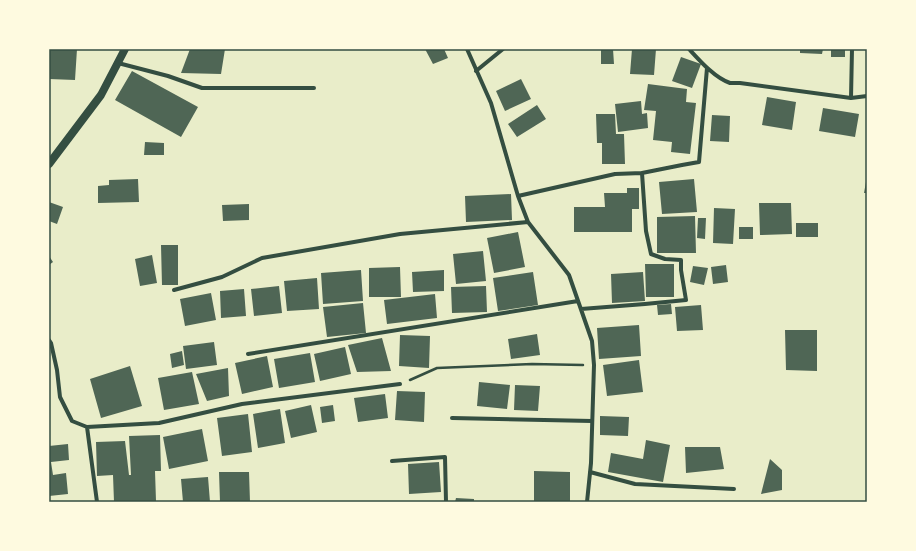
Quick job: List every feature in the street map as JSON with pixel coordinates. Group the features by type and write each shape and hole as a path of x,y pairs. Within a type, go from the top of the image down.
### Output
{"main road":[{"path":"49,164 101,95 125,49"}],"street":[{"path":"467,49 490,103 518,196 528,222 569,275 592,340 594,365 591,463 587,502"},
{"path":"476,71 503,49"},
{"path":"689,49 707,68 719,77 731,83 851,98 867,96"},
{"path":"851,98 852,49"},
{"path":"118,63 168,76 202,88 314,88"},
{"path":"518,196 615,174 642,173 699,162 707,68"},
{"path":"581,309 686,300 681,270 681,260 665,260 651,254 646,231 642,173"},
{"path":"174,290 222,277 262,258 400,234 528,222"},
{"path":"248,354 578,301"},
{"path":"49,340 57,370 60,397 72,421 87,427 159,423 242,404 400,384"},
{"path":"452,418 592,421"},
{"path":"87,427 97,502"},
{"path":"392,461 445,457 446,502"},
{"path":"590,472 635,484 734,489"}],"path":[{"path":"400,384 438,368 532,364 594,365"}],"building":[{"path":"49,49 77,49 75,80 49,79"},
{"path":"190,49 225,49 221,74 181,73"},
{"path":"425,49 444,49 448,58 433,64"},
{"path":"601,49 613,49 614,64 601,64"},
{"path":"632,49 656,49 654,75 630,74"},
{"path":"800,49 823,49 822,54 800,53"},
{"path":"831,49 845,49 845,57 831,57"},
{"path":"681,57 701,64 692,88 672,81"},
{"path":"132,71 198,107 181,137 115,100"},
{"path":"521,79 531,99 505,111 496,91"},
{"path":"648,84 687,89 686,102 696,103 690,154 671,152 672,142 653,140 656,111 644,110"},
{"path":"767,97 796,102 792,130 762,125"},
{"path":"641,101 642,114 647,113 648,128 618,132 615,104"},
{"path":"537,105 546,119 517,137 508,124"},
{"path":"823,108 859,114 855,137 819,131"},
{"path":"596,114 615,114 616,134 624,134 625,164 602,164 602,143 597,143"},
{"path":"712,115 730,116 729,142 710,141"},
{"path":"145,142 164,143 164,155 144,155"},
{"path":"138,179 139,202 98,203 98,186 109,185 109,180"},
{"path":"694,179 697,212 662,214 659,182"},
{"path":"866,182 867,193 864,193"},
{"path":"627,188 639,188 639,209 632,209 632,232 574,232 574,207 605,207 604,193 627,193"},
{"path":"511,194 512,220 466,222 465,196"},
{"path":"49,202 63,207 57,224 49,221"},
{"path":"759,203 791,203 792,234 760,235"},
{"path":"249,204 249,220 223,221 222,205"},
{"path":"714,208 735,209 733,244 713,243"},
{"path":"695,216 696,253 657,253 657,217"},
{"path":"698,218 706,218 705,239 697,238"},
{"path":"796,223 818,223 818,237 796,237"},
{"path":"739,227 753,227 753,239 739,239"},
{"path":"518,232 525,267 494,273 487,238"},
{"path":"161,245 178,245 178,285 162,285"},
{"path":"483,251 486,281 456,284 453,254"},
{"path":"152,255 157,283 140,286 135,259"},
{"path":"49,256 53,262 49,265"},
{"path":"645,264 674,264 674,297 646,297"},
{"path":"726,265 728,282 713,284 711,267"},
{"path":"693,266 708,268 704,285 690,282"},
{"path":"400,267 401,297 369,297 369,268"},
{"path":"361,270 363,301 323,304 321,273"},
{"path":"444,270 444,291 413,292 412,272"},
{"path":"533,272 538,305 498,311 493,278"},
{"path":"643,272 645,301 612,303 611,274"},
{"path":"317,278 319,309 287,311 284,281"},
{"path":"279,286 282,313 254,316 251,289"},
{"path":"486,286 487,312 452,313 451,287"},
{"path":"244,289 246,316 221,318 220,291"},
{"path":"211,293 216,320 185,326 180,299"},
{"path":"435,294 437,318 387,324 384,300"},
{"path":"363,303 366,333 327,337 323,307"},
{"path":"671,304 672,314 658,315 657,305"},
{"path":"701,305 703,330 677,331 675,307"},
{"path":"639,325 641,356 599,359 597,328"},
{"path":"785,330 817,330 817,371 786,370"},
{"path":"537,334 540,355 511,359 508,339"},
{"path":"400,335 430,336 429,368 399,366"},
{"path":"382,338 391,371 357,372 348,345"},
{"path":"214,342 217,365 186,369 183,346"},
{"path":"345,347 351,374 320,381 314,354"},
{"path":"182,351 184,365 172,368 170,354"},
{"path":"310,353 315,382 279,388 274,359"},
{"path":"267,356 273,387 242,394 235,363"},
{"path":"639,360 643,392 607,396 603,365"},
{"path":"130,366 142,406 101,418 90,379"},
{"path":"228,368 229,396 207,401 196,374"},
{"path":"192,372 199,404 164,410 158,378"},
{"path":"479,382 510,385 507,409 477,406"},
{"path":"515,385 540,386 538,411 514,410"},
{"path":"397,391 425,392 424,422 395,420"},
{"path":"385,394 388,418 358,422 354,398"},
{"path":"311,405 317,432 291,438 285,411"},
{"path":"333,405 335,421 322,423 320,407"},
{"path":"280,409 285,443 258,448 253,414"},
{"path":"248,414 252,452 222,456 217,418"},
{"path":"600,416 629,417 628,436 600,435"},
{"path":"202,429 208,461 169,469 163,437"},
{"path":"160,435 161,471 155,471 156,501 114,502 113,475 97,476 96,442 125,441 129,475 131,475 129,436"},
{"path":"646,440 670,445 663,482 608,472 611,453 643,459"},
{"path":"68,444 69,460 51,462 53,475 66,473 68,494 49,496 49,446"},
{"path":"685,447 720,447 724,469 686,473"},
{"path":"770,459 782,470 782,490 761,494"},
{"path":"439,462 441,492 409,494 408,464"},
{"path":"534,471 570,472 570,502 534,502"},
{"path":"219,472 249,472 250,502 220,502"},
{"path":"208,477 210,502 183,502 181,479"},
{"path":"456,498 474,499 474,502 455,502"}]}
